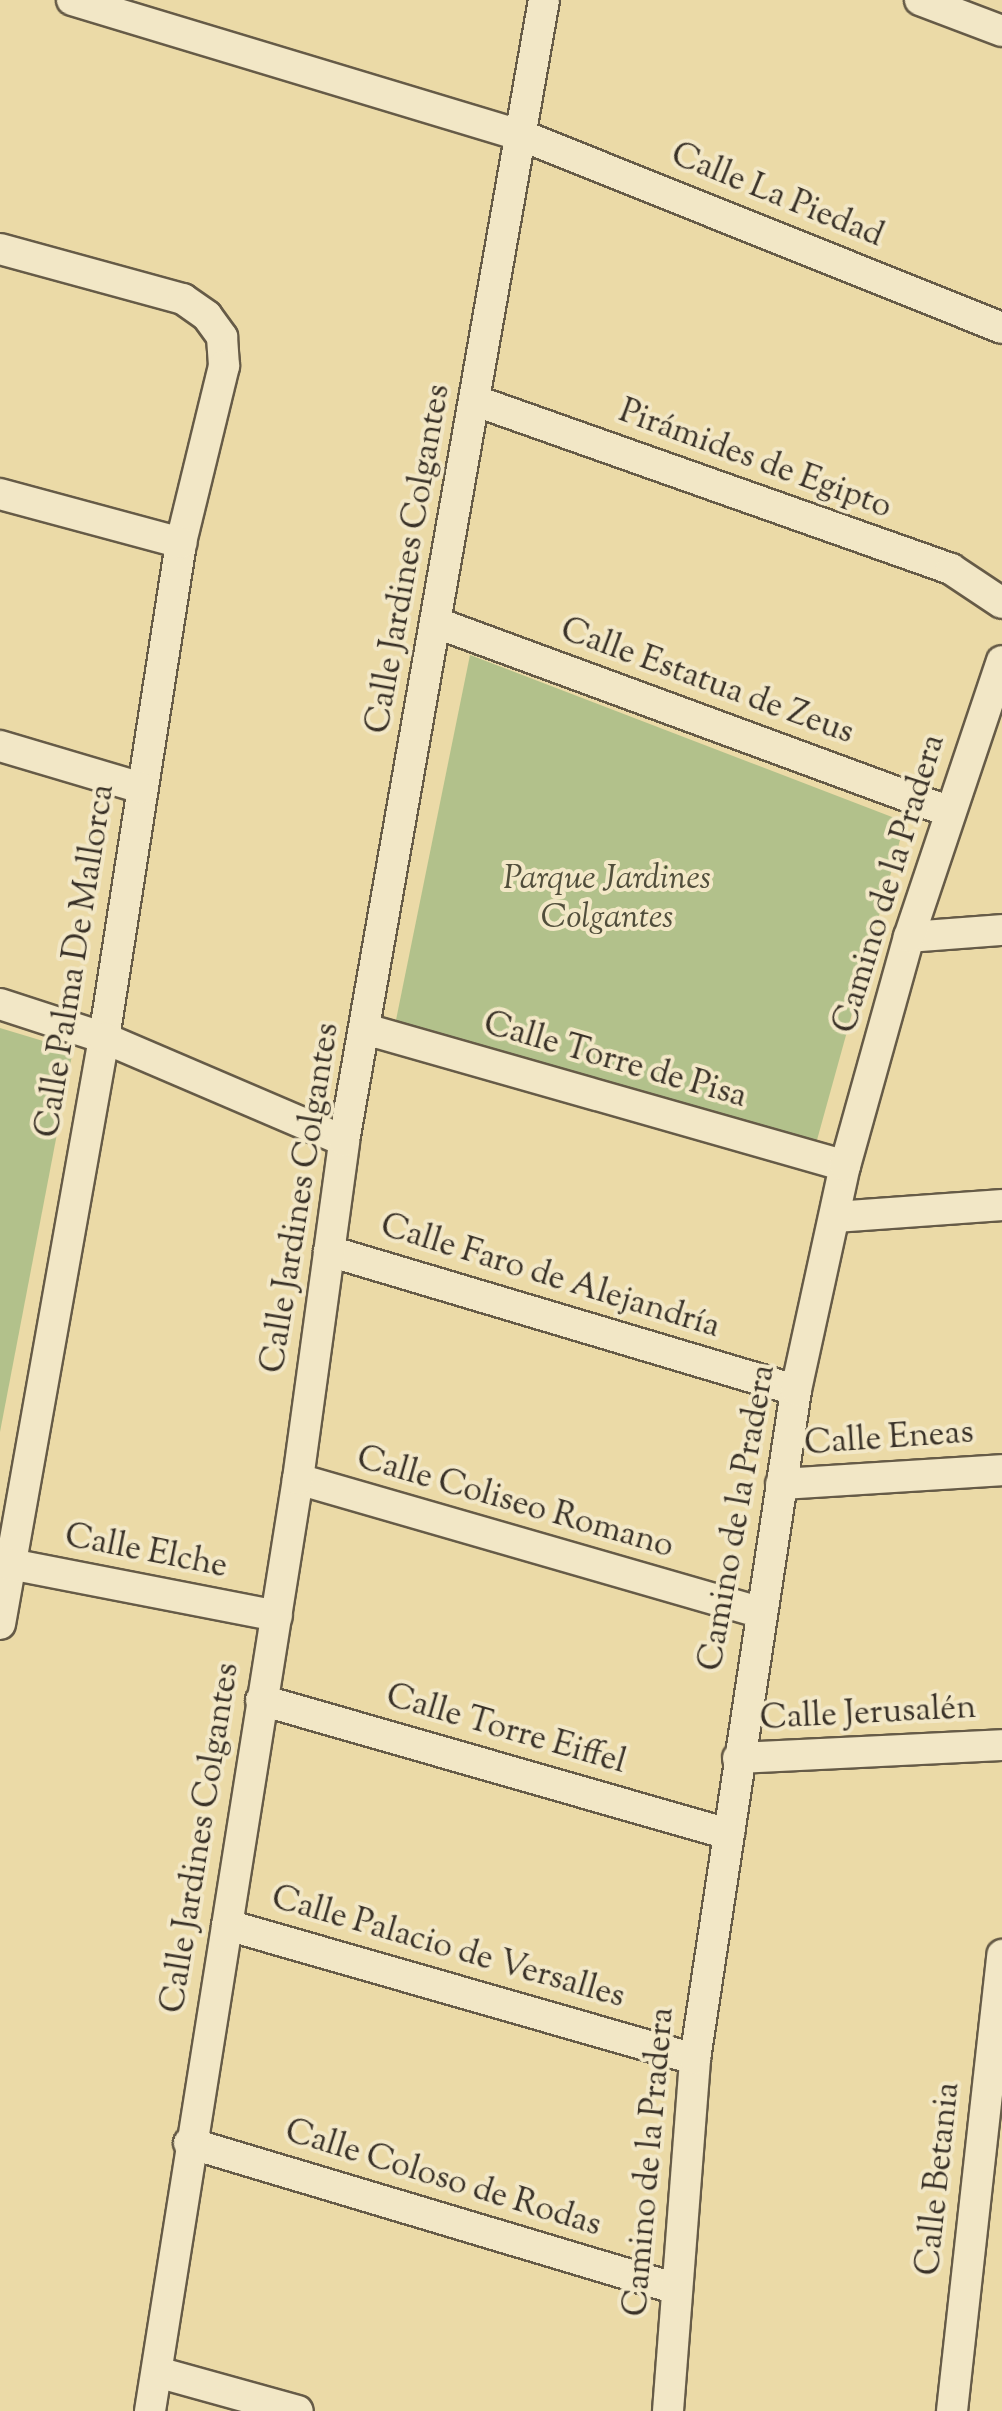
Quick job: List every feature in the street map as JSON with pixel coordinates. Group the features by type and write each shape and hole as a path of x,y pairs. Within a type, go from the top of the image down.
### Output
{"street":[{"name":"Calle La Piedad","path":"72,0 523,136 1002,328"},
{"name":"Calle Jardines Colgantes","path":"150,2411 189,2143 298,1479 344,1141 523,136 544,0"},
{"path":"920,0 1002,31"},
{"name":"Calle Palma De Mallorca","path":"0,249 183,299 207,316 222,337 224,366 181,543 104,1038 5,1563 0,1624"},
{"name":"Pirámides de Egipto","path":"476,401 951,569 1002,603"},
{"path":"0,494 181,543"},
{"name":"Calle Estatua de Zeus","path":"437,623 950,812"},
{"name":"Camino de la Pradera","path":"668,2411 674,2288 695,2059 758,1612 796,1390 845,1166 909,937 1002,661"},
{"path":"0,746 142,788"},
{"path":"909,937 1002,930"},
{"path":"0,1004 104,1038 344,1141"},
{"name":"Calle Torre de Pisa","path":"365,1029 845,1166"},
{"path":"836,1217 1002,1205"},
{"name":"Calle Faro de Alejandría","path":"329,1251 796,1390"},
{"name":"Calle Eneas","path":"781,1484 1002,1470"},
{"name":"Calle Coliseo Romano","path":"298,1479 758,1612"},
{"name":"Calle Elche","path":"5,1563 277,1616"},
{"name":"Calle Torre Eiffel","path":"261,1700 729,1834"},
{"name":"Calle Jerusalén","path":"738,1758 1002,1745"},
{"name":"Calle Palacio de Versalles","path":"227,1925 695,2059"},
{"name":"Calle Betania","path":"952,2411 1002,1955"},
{"name":"Calle Coloso de Rodas","path":"189,2143 674,2288"},
{"path":"157,2372 298,2411"}],"green space":[{"name":"Parque Jardines Colgantes","path":"470,655 905,822 817,1140 395,1025"},
{"path":"0,1028 73,1050 0,1432"}]}
